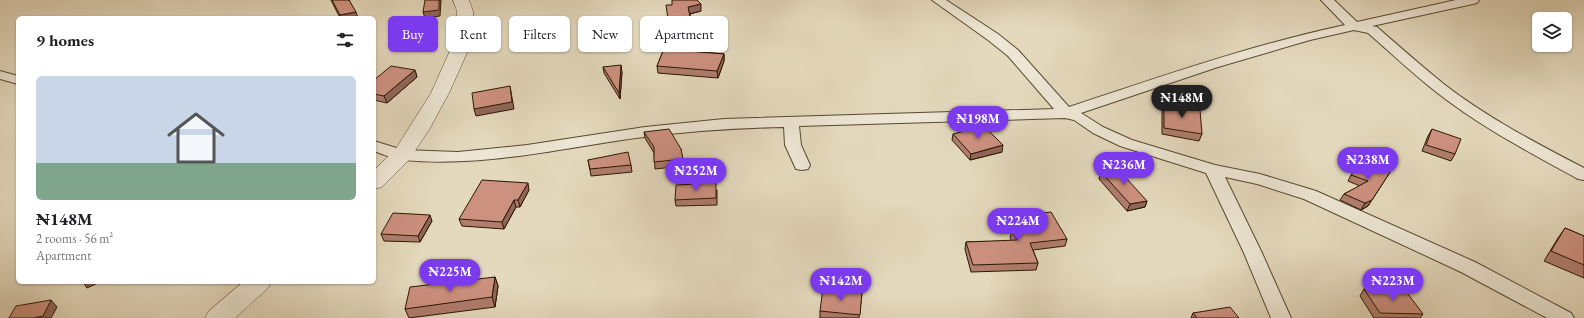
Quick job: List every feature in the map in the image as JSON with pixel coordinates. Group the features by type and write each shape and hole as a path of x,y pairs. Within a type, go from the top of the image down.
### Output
{"street":[{"path":"376,180 402,155 420,128 440,93 466,35 465,11 461,0"},
{"path":"938,0 993,37 1013,53 1066,113 1079,117 1098,130 1126,143 1213,170 1260,179 1310,195 1468,268 1564,318"},
{"path":"1327,0 1355,26 1372,30 1440,88 1490,123 1518,140 1584,175"},
{"path":"376,147 402,155 458,156 527,150 653,131 724,124 791,120 1066,113 1213,64 1307,37 1473,0"},
{"path":"0,75 16,79"},
{"path":"791,120 792,145 802,165"},
{"path":"1213,170 1253,253 1281,318"},
{"path":"218,318 257,284"}],"building":[{"path":"332,0 349,0 356,12 340,15"},
{"path":"425,0 439,0 439,10 423,12"},
{"path":"672,0 697,0 701,4 688,7 690,16 668,16 666,5 672,5"},
{"path":"663,52 700,52 724,54 717,71 657,66"},
{"path":"621,65 619,93 603,67"},
{"path":"391,66 415,70 384,96 376,94 376,78"},
{"path":"510,86 512,102 474,109 472,93"},
{"path":"1164,104 1200,110 1202,134 1164,128"},
{"path":"984,126 1003,145 971,154 953,134"},
{"path":"669,129 681,149 683,159 654,162 654,147 644,132"},
{"path":"1432,129 1461,139 1455,154 1426,145"},
{"path":"628,152 631,165 590,169 588,160"},
{"path":"1362,160 1389,170 1392,169 1372,200 1365,203 1344,194 1368,181 1351,175"},
{"path":"1118,169 1147,201 1130,204 1101,172"},
{"path":"482,180 528,183 518,200 514,200 502,222 459,219"},
{"path":"716,183 716,198 675,200 676,185"},
{"path":"1051,212 1067,239 1030,243 1038,263 973,265 966,242 1017,240 1012,231 1023,230 1015,216"},
{"path":"393,213 430,215 418,236 381,234"},
{"path":"1565,228 1584,236 1584,265 1551,251"},
{"path":"495,277 492,297 405,309 410,287"},
{"path":"823,288 862,292 860,315 820,311"},
{"path":"1364,289 1405,290 1423,314 1380,313"},
{"path":"51,300 43,316 33,318 9,318 16,306"},
{"path":"1230,307 1239,318 1197,318 1193,313"}]}
